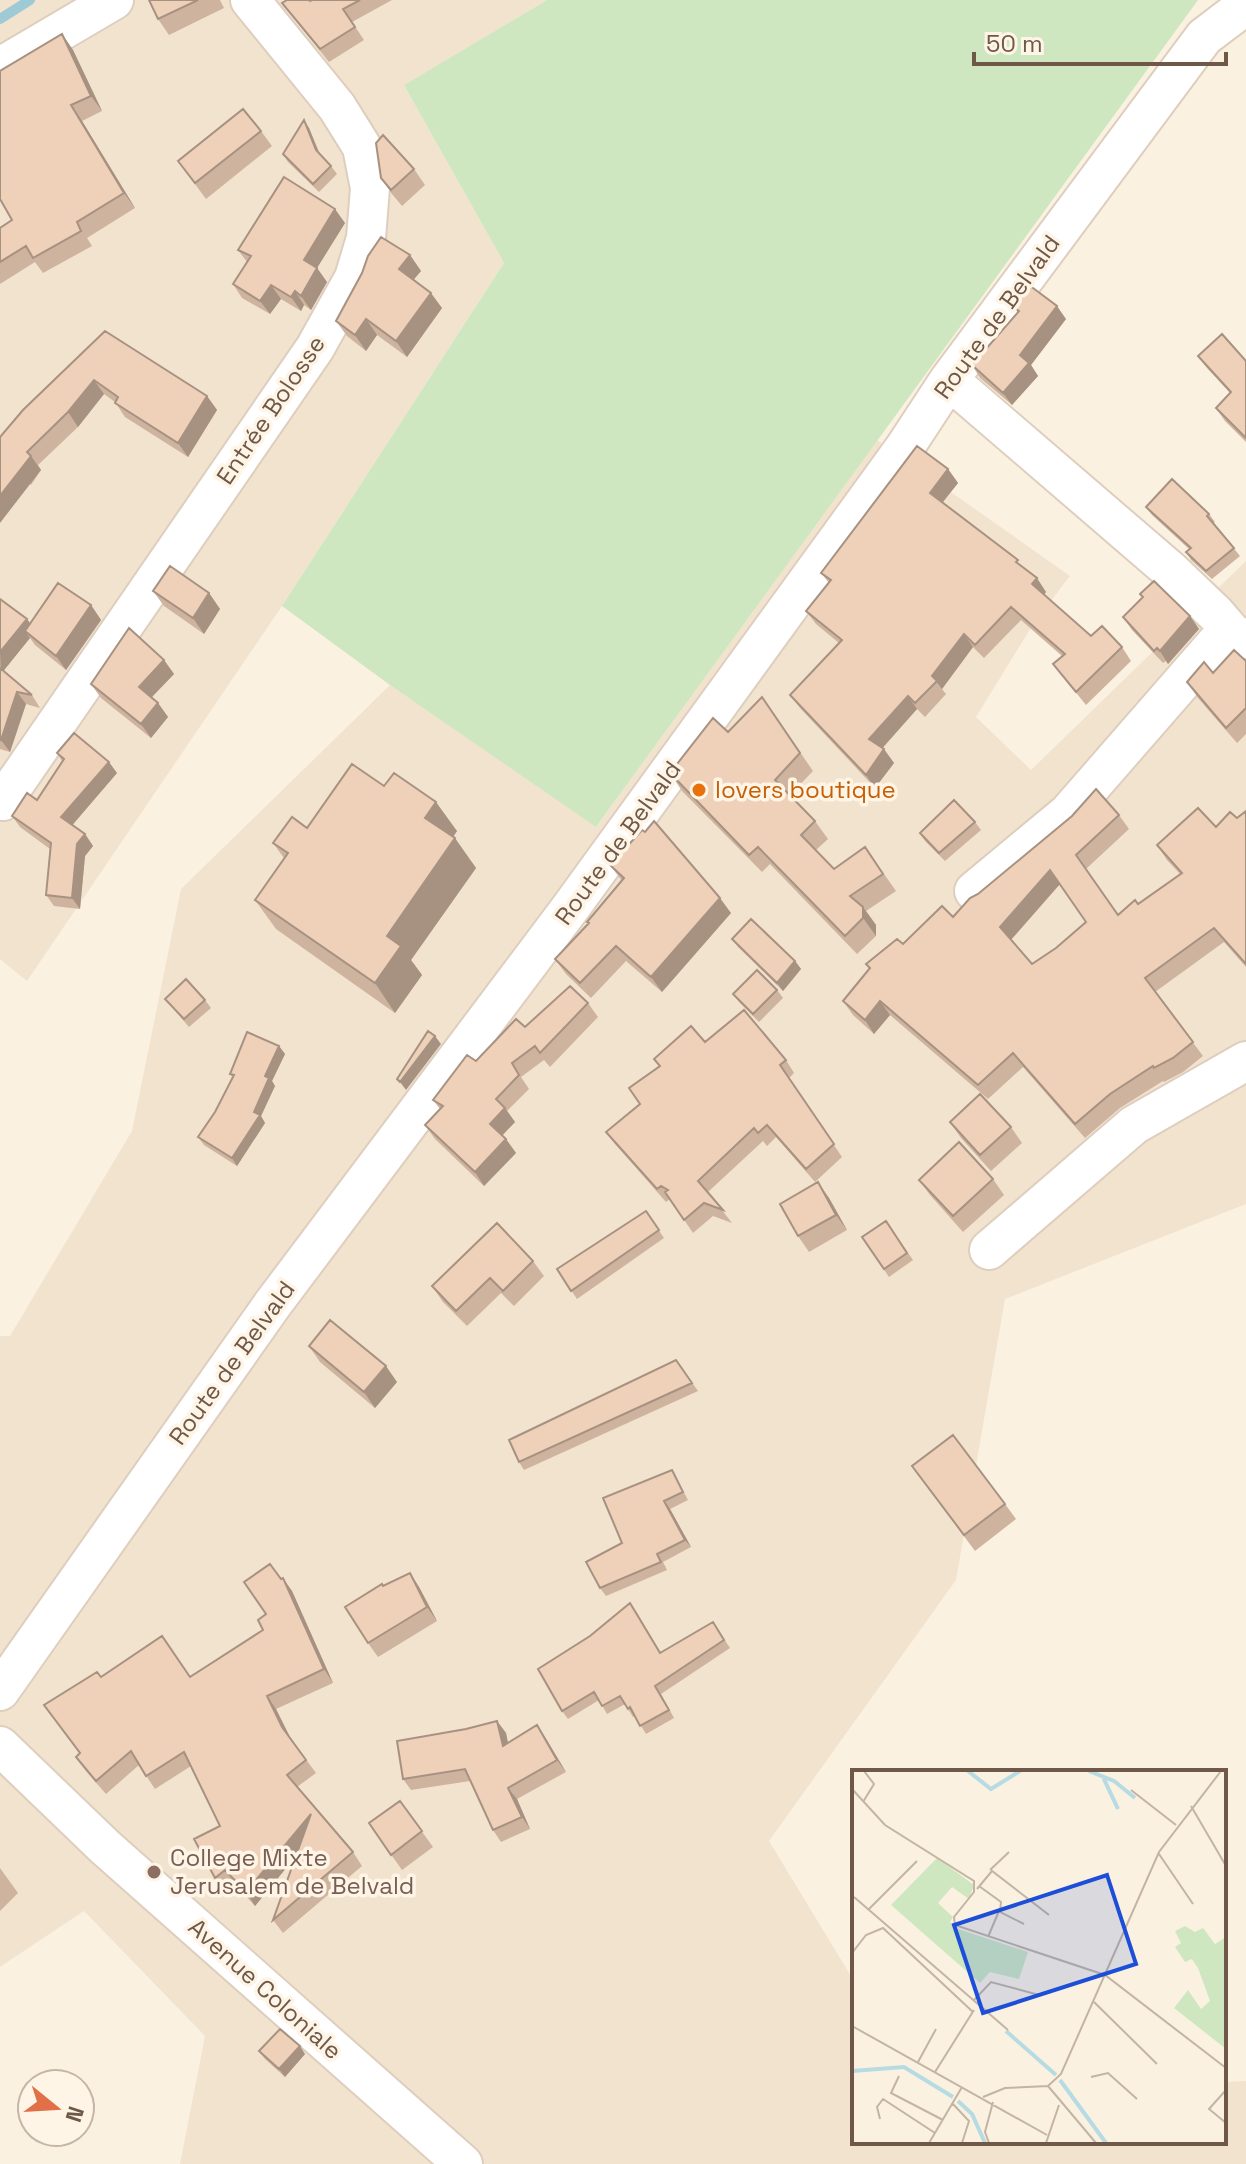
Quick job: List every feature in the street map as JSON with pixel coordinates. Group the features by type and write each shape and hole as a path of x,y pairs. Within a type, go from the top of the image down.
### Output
{"street":[{"path":"0,67 114,0"},
{"name":"Entrée Bolosse","path":"3,801 315,348 354,278 366,238 370,188 362,147 337,107 250,0"},
{"name":"Route de Belvald","path":"0,1691 272,1305 571,907 905,447 949,380 1204,37 1246,5"},
{"path":"949,380 1171,571 1240,637"},
{"path":"974,891 1068,813 1208,651 1224,636 1240,637"},
{"path":"989,1250 1134,1125 1213,1077 1246,1061"},
{"name":"Avenue Coloniale","path":"0,1746 105,1847 463,2164"}],"shaded area":[{"path":"0,0 547,0 404,85 504,263 282,606 27,981 0,959"},
{"path":"877,440 1070,576 1032,626 976,717 1031,770 1246,561 1246,1204 1005,1299 956,1580 769,1841 852,1978 852,2144 1226,2144 1226,2082 1246,2081 1246,2164 180,2164 205,2036 84,1911 0,1967 0,1336 10,1336 132,1131 181,889 390,685 597,826"}],"green space":[{"path":"547,0 1198,0 596,827 390,685 282,606 504,263 404,85"}],"building":[{"path":"149,0 198,0 158,19"},
{"path":"287,0 360,0 343,9 355,27 320,49 282,3"},
{"path":"62,34 91,96 71,105 124,193 77,222 81,231 33,258 26,246 0,262 0,228 12,220 0,199 0,71"},
{"path":"243,109 261,131 195,183 178,161"},
{"path":"304,120 316,150 331,166 313,184 283,154"},
{"path":"383,135 414,169 391,190 381,178 376,143"},
{"path":"284,177 335,209 304,260 317,268 301,296 295,291 291,297 271,285 260,301 233,284 251,256 238,250"},
{"path":"381,237 410,255 399,269 431,293 396,341 366,319 355,335 336,321 368,256"},
{"path":"1029,285 1057,306 1020,355 1029,363 1003,393 972,365 1019,311 1013,306"},
{"path":"105,331 207,396 178,443 115,403 118,397 94,380 68,412 27,452 31,456 0,496 0,437 23,410"},
{"path":"1222,334 1246,361 1246,438 1216,408 1231,392 1198,356"},
{"path":"917,446 948,469 930,493 1018,560 1016,562 1037,578 1032,584 1091,636 1102,626 1122,647 1076,692 1053,664 1065,654 1011,607 975,645 964,634 932,676 937,681 915,703 908,696 869,739 884,749 866,775 790,695 842,640 806,611 831,580 821,573"},
{"path":"1172,479 1209,514 1207,516 1234,548 1206,571 1186,552 1191,548 1146,507"},
{"path":"170,566 209,593 193,618 153,591"},
{"path":"1154,581 1190,616 1160,651 1157,648 1154,651 1123,617"},
{"path":"58,583 91,605 56,656 25,631"},
{"path":"0,599 27,619 0,652"},
{"path":"129,628 164,660 139,687 158,703 141,724 91,684"},
{"path":"1234,650 1246,661 1246,708 1226,728 1187,682 1204,662 1213,673"},
{"path":"0,668 32,695 17,692 1,740 0,739"},
{"path":"762,697 800,753 775,780 815,821 801,835 834,869 865,847 883,874 850,896 863,907 863,918 845,936 758,847 749,855 670,773 713,718 728,732"},
{"path":"74,733 109,762 61,817 85,834 77,844 72,898 46,895 51,843 12,816 27,793 37,800 64,759 57,753"},
{"path":"352,764 384,786 394,773 436,802 425,818 455,838 387,936 401,946 375,983 255,900 288,853 273,843 292,817 307,828"},
{"path":"1096,789 1119,815 1076,855 1118,915 1135,900 1138,904 1182,873 1157,845 1198,808 1216,827 1230,812 1237,818 1246,811 1246,964 1214,928 1145,978 1193,1042 1173,1058 1153,1066 1110,1094 1075,1124 1013,1053 978,1085 880,1001 865,1020 843,1001 870,968 866,964 897,939 903,944 942,906 953,917 970,898 1072,816","holes":["1050,870 1086,922 1032,964 1000,927"]},
{"path":"954,800 975,822 939,853 920,833"},
{"path":"654,821 720,898 651,977 616,946 580,983 555,959 589,923 624,878 610,865"},
{"path":"751,919 795,961 777,983 732,939"},
{"path":"757,970 777,990 753,1014 733,994"},
{"path":"186,979 205,1000 184,1019 165,999"},
{"path":"570,986 588,1003 540,1053 535,1046 512,1063 519,1075 496,1099 505,1108 490,1124 506,1139 475,1172 425,1125 443,1106 433,1100 467,1055 476,1061 516,1019 525,1027"},
{"path":"744,1010 786,1060 780,1065 834,1144 806,1169 767,1125 758,1133 754,1128 698,1181 723,1210 704,1203 684,1220 665,1192 668,1190 661,1186 657,1189 606,1132 640,1104 629,1088 660,1066 654,1059 691,1026 705,1042"},
{"path":"428,1031 435,1036 400,1082 397,1079"},
{"path":"247,1032 279,1046 265,1076 269,1078 254,1112 260,1115 232,1158 198,1137 234,1075 230,1074"},
{"path":"980,1094 1011,1127 980,1155 950,1122"},
{"path":"959,1142 993,1179 953,1216 919,1180"},
{"path":"818,1182 836,1215 798,1236 780,1204"},
{"path":"646,1211 659,1230 571,1291 557,1269"},
{"path":"886,1221 907,1253 884,1269 862,1237"},
{"path":"497,1223 533,1261 503,1291 490,1278 456,1311 432,1286"},
{"path":"330,1320 386,1366 364,1392 309,1346"},
{"path":"676,1360 692,1383 519,1462 509,1440"},
{"path":"953,1435 1005,1504 964,1535 912,1466"},
{"path":"672,1470 683,1492 664,1501 685,1540 657,1554 661,1562 600,1588 586,1562 622,1543 603,1498"},
{"path":"270,1564 283,1578 324,1669 267,1696 282,1727 306,1760 287,1775 353,1852 273,1920 311,1814 246,1892 225,1870 215,1878 194,1839 220,1826 184,1752 146,1776 131,1751 96,1781 76,1757 80,1753 44,1705 97,1672 101,1677 162,1636 190,1677 263,1630 258,1620 266,1614 244,1582"},
{"path":"410,1573 427,1607 368,1643 345,1607 382,1584"},
{"path":"630,1603 660,1653 713,1622 724,1640 655,1686 669,1710 640,1726 620,1696 602,1706 594,1692 562,1711 538,1669 590,1636"},
{"path":"497,1721 503,1746 537,1725 557,1760 508,1788 522,1817 493,1830 465,1769 403,1779 397,1741"},
{"path":"400,1801 422,1831 391,1855 369,1823"},
{"path":"280,2029 300,2046 279,2069 259,2051"}],"waterway":[{"path":"0,19 30,0"}],"place":[{"name":"lovers boutique","path":"699,790"},
{"name":"College Mixte Jerusalem de Belvald","path":"154,1872"}]}
